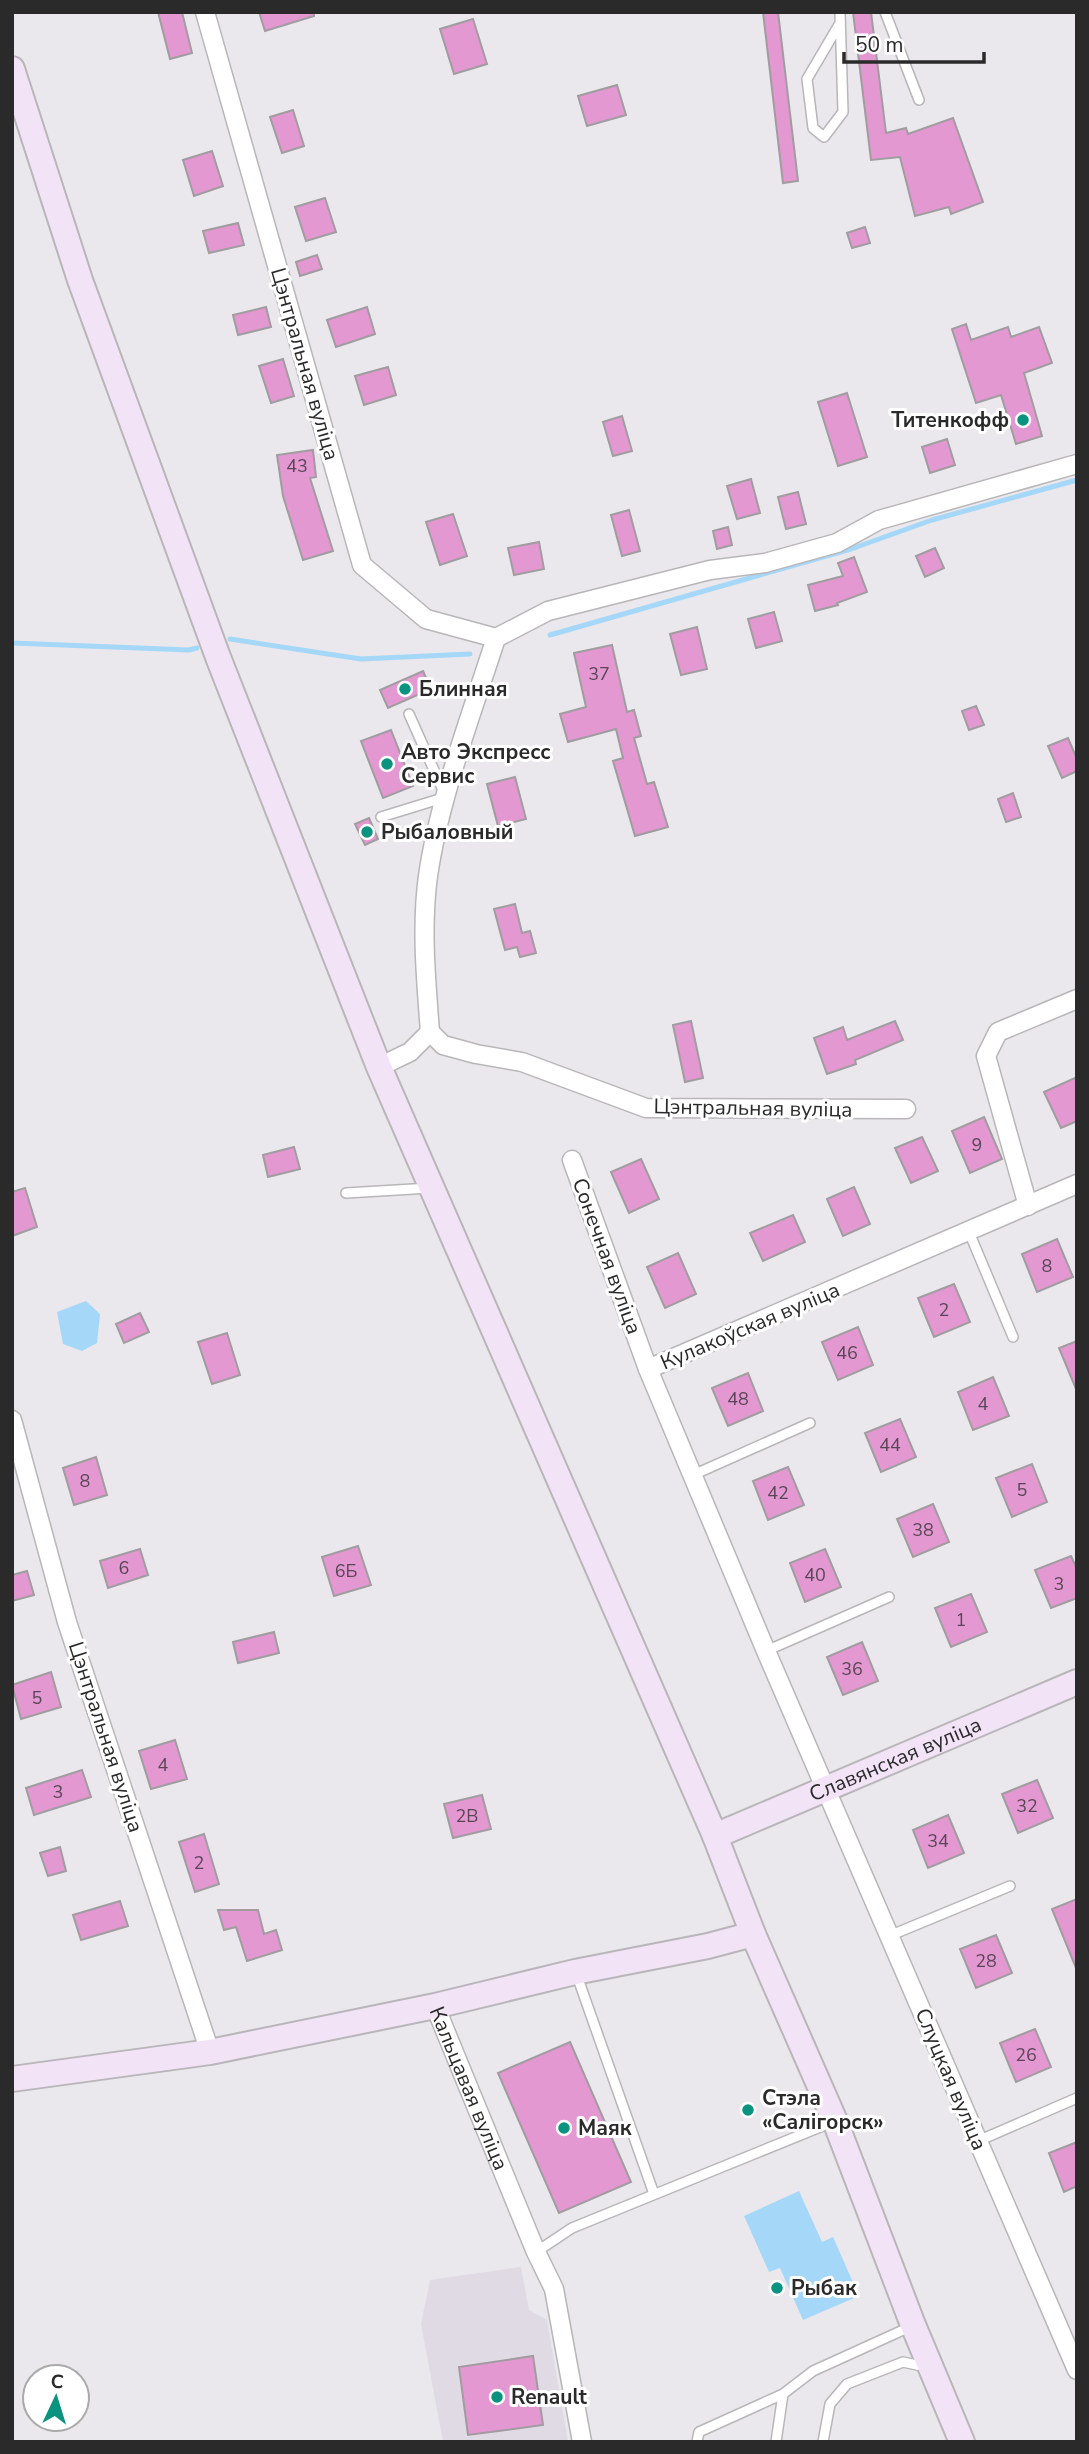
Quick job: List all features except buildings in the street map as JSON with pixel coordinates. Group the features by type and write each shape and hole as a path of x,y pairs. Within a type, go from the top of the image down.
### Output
{"main road":[{"path":"12,69 80,280 213,644 379,1067 715,1836 753,1934 835,2121 913,2325 962,2442"},
{"name":"Славянская вуліца","path":"715,1836 1077,1682"},
{"name":"Кальцавая вуліца","path":"435,2006 575,1972 753,1934"},
{"path":"12,2079 210,2052 435,2006"}],"street":[{"name":"Цэнтральная вуліца","path":"205,12 362,565 426,619 496,638"},
{"path":"379,1067 411,1052 430,1032 425,959 428,876 446,797 496,638 548,611 710,570 765,562 837,543 879,520 1077,464"},
{"path":"1026,1198 986,1056 998,1032 1077,999"},
{"name":"Цэнтральная вуліца","path":"430,1032 443,1045 476,1055 522,1062 646,1108 906,1109"},
{"name":"Сонечная вуліца","path":"572,1160 648,1369"},
{"name":"Кулакоўская вуліца","path":"826,1789 648,1369 969,1232 1026,1198 1077,1185"},
{"name":"Цэнтральная вуліца","path":"12,1420 67,1622 210,2052"},
{"name":"Слуцкая вуліца","path":"826,1789 1077,2370"},
{"name":"Кальцавая вуліца","path":"435,2006 536,2252 554,2289 582,2442"}],"lane":[{"path":"840,12 844,112 824,137 813,128 807,79 840,23"},
{"path":"885,12 919,100"},
{"path":"382,817 446,797 409,714"},
{"path":"346,1193 431,1188"},
{"path":"969,1232 1013,1337"},
{"path":"693,1475 810,1423"},
{"path":"766,1651 889,1597"},
{"path":"889,1936 1010,1886"},
{"path":"575,1972 654,2194"},
{"path":"978,2141 1077,2098"},
{"path":"536,2252 572,2228 835,2121"},
{"path":"697,2442 699,2432 783,2394 813,2371 913,2325"},
{"path":"823,2442 830,2404 847,2384 903,2362 931,2368"},
{"path":"776,2442 783,2394"}],"shaded area":[{"name":"Renault","path":"521,2267 529,2310 547,2320 568,2442 443,2442 421,2324 430,2280"}],"water":[{"path":"86,1301 100,1314 97,1343 82,1351 63,1344 57,1312"},
{"path":"799,2191 822,2242 833,2237 859,2296 803,2320 780,2268 769,2272 744,2216"}],"waterway":[{"path":"550,635 851,549 932,520 1077,480"},
{"path":"230,639 361,659 470,654"},
{"path":"12,643 189,650 197,648"}],"place":[{"name":"Титенкофф","path":"1023,420"},
{"name":"Блинная","path":"405,689"},
{"name":"Авто Экспресс Сервис","path":"387,764"},
{"name":"Рыбаловный","path":"367,832"},
{"name":"Стэла «Салігорск»","path":"748,2110"},
{"name":"Маяк","path":"564,2128"},
{"name":"Рыбак","path":"777,2288"},
{"name":"Renault","path":"497,2397"}]}
